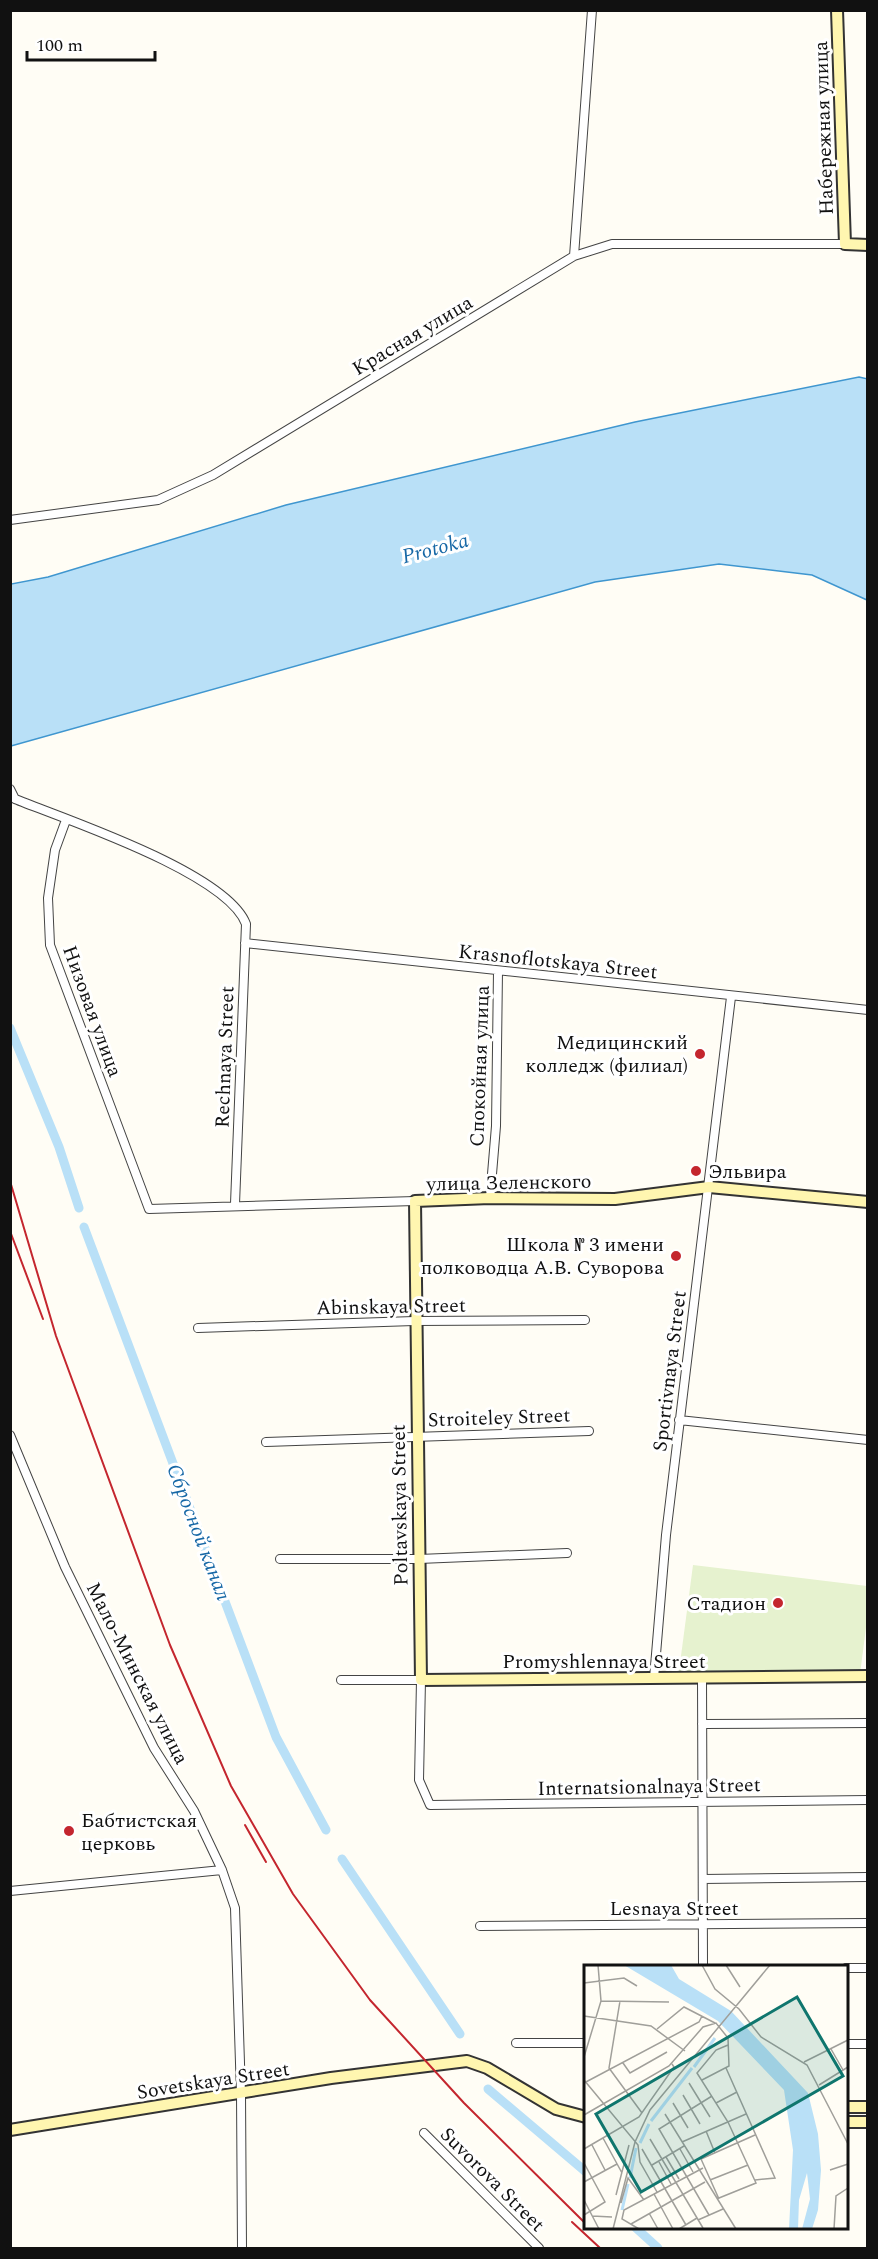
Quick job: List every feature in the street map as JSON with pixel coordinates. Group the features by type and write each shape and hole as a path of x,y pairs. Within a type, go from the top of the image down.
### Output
{"street":[{"path":"574,256 592,10"},
{"name":"Набережная улица","path":"837,10 845,244"},
{"name":"Красная улица","path":"10,520 158,500 213,475 574,256 612,244 845,244"},
{"path":"845,244 867,245"},
{"path":"10,789 15,799 66,820"},
{"name":"Rechnaya Street","path":"66,820 169,862 195,876 241,912 246,924 235,1204"},
{"name":"Низовая улица","path":"66,820 55,850 48,898 50,945 149,1209"},
{"name":"Krasnoflotskaya Street","path":"245,943 867,1010"},
{"name":"Спокойная улица","path":"490,1198 496,1126 498,971"},
{"name":"Sportivnaya Street","path":"654,1678 679,1420 731,997"},
{"name":"улица Зеленского","path":"149,1209 235,1204 490,1198 615,1199 709,1187 867,1202"},
{"name":"Poltavskaya Street","path":"415,1201 414,1320 421,1680 419,1780 430,1805"},
{"name":"Abinskaya Street","path":"198,1328 414,1320 585,1320"},
{"path":"679,1420 867,1440"},
{"name":"Stroiteley Street","path":"266,1442 589,1431"},
{"name":"Мало-Минская улица","path":"10,1435 65,1567 154,1748 194,1811 222,1870 235,1908 241,2094 242,2248"},
{"path":"280,1559 418,1559 567,1553"},
{"name":"Promyshlennaya Street","path":"341,1680 867,1676"},
{"path":"702,1678 703,1965"},
{"path":"702,1724 867,1723"},
{"name":"Internatsionalnaya Street","path":"430,1805 867,1800"},
{"path":"10,1891 222,1870"},
{"path":"703,1879 867,1877"},
{"name":"Lesnaya Street","path":"480,1926 867,1923"},
{"path":"848,1968 867,1968"},
{"path":"516,2043 584,2043"},
{"path":"848,2044 867,2044"},
{"name":"Sovetskaya Street","path":"10,2130 331,2078 467,2061 487,2068 556,2109 584,2115"},
{"path":"848,2107 867,2107"},
{"path":"848,2122 867,2121"},
{"name":"Suvorova Street","path":"424,2133 539,2248"}],"green space":[{"name":"Стадион","path":"693,1565 867,1586 867,1620 860,1674 679,1671"}],"water":[{"name":"Protoka","path":"859,377 868,379 867,600 812,575 719,564 595,582 11,746 11,584 48,577 286,505 635,422"}],"waterway":[{"name":"Сбросной канал","path":"10,1028 59,1147 79,1208"},
{"name":"Сбросной канал","path":"84,1227 276,1737 326,1830"},
{"name":"Сбросной канал","path":"342,1859 460,2034"},
{"name":"Сбросной канал","path":"488,2089 584,2170"},
{"name":"Сбросной канал","path":"637,2229 658,2248"}],"railway":[{"path":"10,1181 56,1336 170,1645 231,1786 293,1894 370,2000 464,2103 584,2222"},
{"path":"10,1231 43,1319"},
{"path":"245,1825 266,1862"},
{"path":"572,2222 600,2248"}],"place":[{"name":"Медицинский колледж (филиал)","path":"700,1054"},
{"name":"Эльвира","path":"696,1171"},
{"name":"Школа № 3 имени полководца А.В. Суворова","path":"676,1256"},
{"name":"Стадион","path":"778,1603"},
{"name":"Бабтистская церковь","path":"69,1831"}]}
